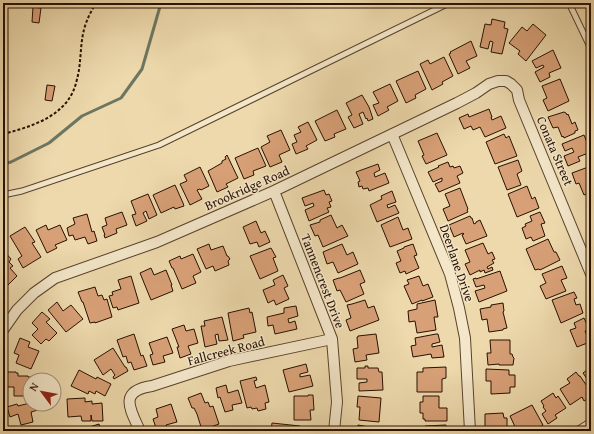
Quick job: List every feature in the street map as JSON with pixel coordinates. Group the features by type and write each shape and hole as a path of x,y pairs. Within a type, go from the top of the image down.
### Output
{"street":[{"name":"Brookridge Road","path":"3,330 17,310 34,293 55,278 157,242 274,191 457,103 489,84 498,81 506,81 511,84"},
{"name":"Conata Street","path":"511,84 517,90 519,100 591,274"},
{"name":"Deerlane Drive","path":"392,134 450,274 459,308 465,338 470,431"},
{"name":"Tannencrest Drive","path":"274,191 332,339 337,402 334,431"},
{"name":"Fallcreek Road","path":"140,431 131,412 130,397 135,391 141,388 152,386 229,361 332,339"},
{"path":"580,431 591,424"}],"lane":[{"path":"3,195 22,191 159,145 449,3"},
{"path":"569,3 591,49"}],"path":[{"path":"3,134 21,129 46,119 56,113 67,103 73,94 77,80 86,21 96,3"}],"building":[{"path":"33,7 41,8 39,23 32,22"},
{"path":"492,19 505,22 504,28 508,29 502,54 491,52 493,42 490,41 488,49 480,47 485,24 491,25"},
{"path":"533,24 546,35 526,61 518,54 520,51 509,43 522,27 527,31"},
{"path":"471,41 477,56 466,61 470,68 458,74 449,54 451,53 450,52"},
{"path":"553,50 561,68 549,73 550,77 540,82 535,72 544,67 543,65 536,68 532,61"},
{"path":"444,57 453,76 432,90 420,64 428,60 430,64"},
{"path":"418,71 426,89 415,95 416,98 406,103 396,81"},
{"path":"560,79 569,101 548,111 543,100 547,98 542,86"},
{"path":"390,84 398,101 387,107 389,110 378,116 373,105 379,103 373,92"},
{"path":"47,85 55,86 52,101 45,100"},
{"path":"362,95 369,107 373,119 368,121 363,112 359,114 363,124 354,128 348,117 352,115 346,103"},
{"path":"489,109 492,120 501,116 506,128 485,137 480,127 473,130 471,126 464,129 459,118 468,114 469,117"},
{"path":"337,110 346,129 334,134 335,137 325,141 315,121"},
{"path":"564,112 567,115 568,114 572,124 575,122 578,130 564,138 563,136 562,137 558,127 553,128 548,117"},
{"path":"308,122 317,140 306,146 308,149 296,154 292,144 297,142 294,135 301,132 298,127"},
{"path":"281,130 290,150 279,155 282,162 270,167 261,147 270,142 267,136"},
{"path":"437,133 447,155 426,164 418,141"},
{"path":"504,134 506,138 509,136 517,156 495,164 486,142"},
{"path":"584,135 591,152 578,157 580,161 568,166 564,156 574,152 572,148 565,151 562,144"},
{"path":"258,148 266,166 253,171 254,175 244,179 235,158"},
{"path":"227,155 238,178 226,184 228,187 217,192 208,171 222,163 222,161 226,159 225,157"},
{"path":"518,160 522,171 517,174 521,185 507,190 498,167"},
{"path":"448,162 450,167 453,166 454,168 460,166 463,173 457,176 460,183 439,192 435,184 442,181 442,178 433,182 428,172"},
{"path":"378,164 380,170 374,173 375,177 385,173 389,183 369,191 368,188 363,189 362,186 359,187 358,182 360,181 356,172"},
{"path":"591,166 591,192 584,195 579,183 576,184 572,173"},
{"path":"200,167 209,186 201,190 197,190 202,199 190,205 180,184 187,181 184,175"},
{"path":"175,185 184,206 175,209 174,207 161,213 153,195"},
{"path":"527,186 532,199 535,197 539,208 517,217 508,194"},
{"path":"460,188 468,212 448,221 443,209 450,206 445,194"},
{"path":"324,190 326,195 329,194 332,201 329,202 331,207 327,208 329,212 309,221 305,210 314,206 313,203 305,206 302,198"},
{"path":"392,191 396,202 387,205 388,208 395,205 399,213 377,222 370,205 382,199 381,196"},
{"path":"148,194 157,215 149,219 146,211 143,213 147,221 136,226 132,215 136,214 131,201"},
{"path":"591,195 591,207 587,197"},
{"path":"122,212 127,225 116,229 117,233 105,238 102,227 107,225 105,218"},
{"path":"540,212 545,223 541,224 545,236 533,241 531,237 526,239 522,228 526,226 525,224 532,221 530,216"},
{"path":"87,214 92,232 94,231 97,241 88,244 85,237 75,240 73,235 69,236 67,228 75,224 73,218"},
{"path":"331,215 337,228 342,225 348,236 323,247 318,235 315,236 310,225 320,222 320,220"},
{"path":"470,216 474,224 480,220 487,236 466,244 462,235 464,234 463,233 454,237 449,225"},
{"path":"398,217 403,230 408,228 412,239 390,247 381,225"},
{"path":"256,221 261,233 265,231 270,242 259,247 257,242 250,244 243,227"},
{"path":"46,225 48,230 60,225 67,240 55,245 57,248 47,253 36,230"},
{"path":"25,227 35,242 32,243 41,257 23,268 18,259 22,256 10,236"},
{"path":"548,239 554,252 556,252 560,260 540,270 535,270 526,249"},
{"path":"483,243 488,254 492,252 495,259 492,260 494,263 487,267 488,269 492,267 493,270 485,273 484,270 480,272 480,270 470,275 465,264 470,262 465,250"},
{"path":"209,244 211,250 223,246 227,256 230,259 228,261 229,265 215,271 213,266 206,269 197,249"},
{"path":"342,244 347,255 353,252 358,264 338,273 333,262 327,264 323,252"},
{"path":"413,244 417,255 414,256 419,268 406,274 405,271 400,273 396,263 401,261 397,251"},
{"path":"271,248 276,257 273,258 278,271 260,279 250,256"},
{"path":"3,250 11,259 9,262 13,266 10,268 17,276 5,288 3,286"},
{"path":"193,254 201,272 193,276 196,283 182,289 169,261 180,256 181,259"},
{"path":"562,266 567,278 561,280 566,291 546,299 540,286 546,283 542,274"},
{"path":"151,268 154,275 166,270 173,291 151,300 140,273"},
{"path":"360,270 365,282 360,284 364,294 346,302 340,290 337,291 333,280"},
{"path":"500,271 507,291 479,302 475,291 485,288 484,285 476,287 473,279"},
{"path":"283,275 288,286 284,288 289,299 276,305 274,300 268,303 263,290 275,285 273,280"},
{"path":"131,276 139,303 118,310 117,307 113,308 109,296 113,295 112,292 121,289 118,280"},
{"path":"419,276 423,286 428,284 433,297 412,304 404,286 409,284 407,280"},
{"path":"95,287 98,296 102,295 104,300 107,299 112,317 95,323 90,323 78,292"},
{"path":"574,292 577,298 574,299 576,305 580,304 583,313 561,323 552,300"},
{"path":"365,300 368,308 374,306 379,320 350,331 346,320 351,318 347,305"},
{"path":"435,300 438,317 434,317 436,330 417,333 415,321 409,322 408,311 417,309 417,304"},
{"path":"57,302 63,311 71,305 83,319 66,332 48,310"},
{"path":"503,303 503,312 507,328 489,332 487,319 482,320 480,309"},
{"path":"296,306 298,316 288,319 289,323 295,321 297,329 275,334 273,325 268,326 267,317 284,313 284,308"},
{"path":"249,308 250,313 252,312 256,332 243,335 244,338 233,341 228,313"},
{"path":"42,312 50,319 46,322 57,333 49,341 46,339 41,344 32,335 38,329 32,323"},
{"path":"222,317 228,340 219,341 218,334 215,335 217,344 205,347 201,326 205,326 204,321"},
{"path":"584,318 589,329 585,331 590,342 577,347 570,330 576,328 574,323"},
{"path":"184,325 186,331 194,329 198,343 188,346 191,354 180,358 177,347 179,347 172,329"},
{"path":"134,334 141,356 143,355 147,366 134,370 131,362 128,363 126,356 123,357 117,340"},
{"path":"376,334 379,353 366,355 367,360 355,362 353,349 358,348 357,337"},
{"path":"438,334 440,342 432,344 432,347 442,345 444,357 432,358 431,354 413,357 411,346 416,345 415,338"},
{"path":"167,337 173,353 163,356 165,362 153,365 150,355 153,354 149,343"},
{"path":"20,338 30,342 28,347 39,351 31,369 16,363 19,355 14,353"},
{"path":"490,340 510,340 510,354 512,354 514,358 513,365 488,365 487,353 491,353"},
{"path":"113,348 128,371 114,379 113,377 115,375 111,369 103,375 94,360"},
{"path":"306,364 308,372 300,374 300,377 310,375 313,386 289,392 283,370"},
{"path":"365,366 368,366 368,368 378,368 379,372 382,372 383,390 359,391 359,383 367,382 367,379 357,379 357,368 365,368"},
{"path":"446,367 446,378 442,379 442,392 417,392 417,372 423,372 423,368"},
{"path":"591,367 591,385 583,373"},
{"path":"486,369 509,370 509,375 515,375 515,387 510,387 510,393 491,394 491,381 486,381"},
{"path":"79,370 96,379 97,377 111,384 105,396 96,391 95,394 89,391 88,394 71,386"},
{"path":"5,372 16,372 18,373 18,376 22,376 22,396 14,396 14,387 5,387"},
{"path":"576,372 591,392 591,397 584,401 582,397 570,405 560,389 570,383 567,379"},
{"path":"256,377 257,380 254,381 256,388 265,385 269,402 265,403 266,409 258,411 257,408 247,408 240,381"},
{"path":"226,385 228,393 238,390 242,403 232,405 233,410 225,412 220,397 218,398 216,388"},
{"path":"201,393 205,403 208,402 210,407 213,406 219,424 202,430 197,414 194,408 192,408 188,398"},
{"path":"553,393 556,398 558,396 566,408 555,415 557,418 548,424 542,414 546,411 541,401"},
{"path":"313,395 314,410 310,410 311,420 294,420 294,396"},
{"path":"358,396 381,398 379,422 359,420 360,407 357,407"},
{"path":"423,396 439,396 439,408 447,408 447,421 425,421 425,419 423,419 423,413 420,413 420,402 423,402"},
{"path":"85,398 85,402 92,401 92,404 102,403 103,421 92,421 91,415 91,421 82,421 81,416 68,417 67,399"},
{"path":"17,404 18,406 22,405 22,412 31,412 33,422 21,425 18,414 10,417 7,407"},
{"path":"171,404 177,422 166,425 168,430 157,431 153,419 158,417 156,409"},
{"path":"532,405 543,425 533,431 531,427 524,431 517,431 510,416"},
{"path":"503,413 504,418 507,418 507,431 497,431 497,429 493,429 493,431 485,431 485,414"},
{"path":"272,423 300,426 299,431 271,431"},
{"path":"99,424 101,431 83,431 83,429"},
{"path":"358,425 369,427 368,431 357,431"},
{"path":"446,425 446,431 424,431 425,426"}],"waterway":[{"path":"3,164 11,162 49,143 82,116 121,98 142,69 161,3"}]}
